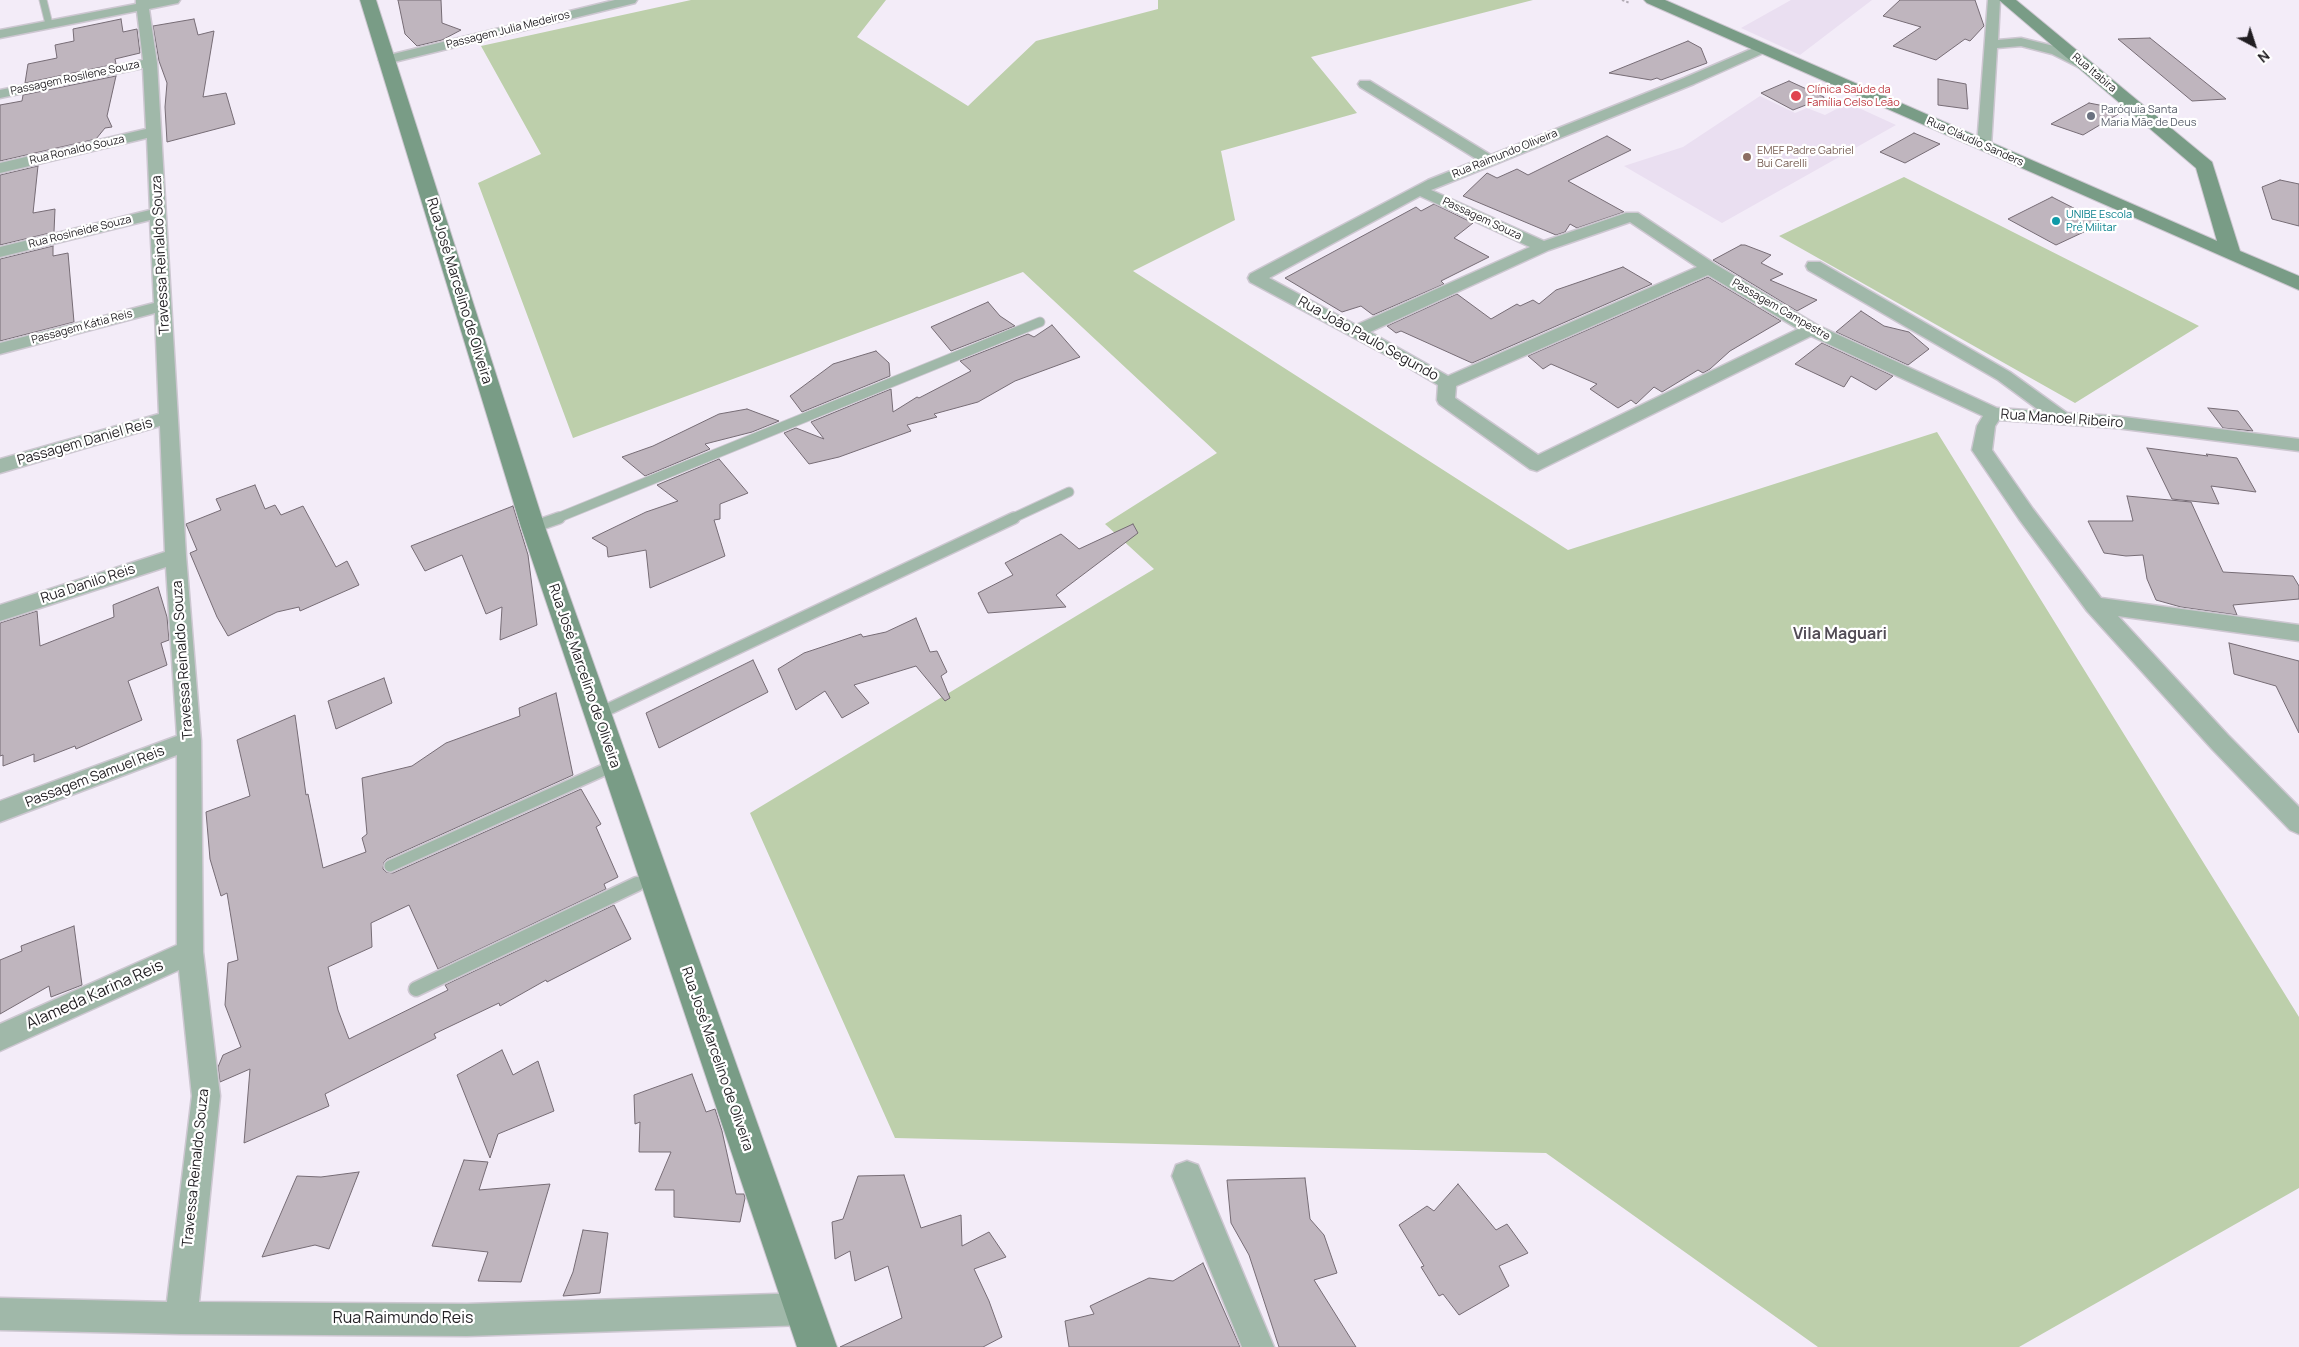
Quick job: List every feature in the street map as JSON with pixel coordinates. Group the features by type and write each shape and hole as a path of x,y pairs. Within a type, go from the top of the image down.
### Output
{"street":[{"path":"0,34 142,3 174,0"},
{"name":"Rua José Marcelino de Oliveira","path":"368,0 533,527 806,1309 817,1347"},
{"name":"Passagem Julia Medeiros","path":"386,60 594,4 631,0"},
{"name":"Rua Cláudio Sanders","path":"1652,0 2230,252 2299,284"},
{"path":"1984,146 1994,0"},
{"name":"Rua Itabira","path":"2007,0 2205,166 2230,252"},
{"name":"Travessa Reinaldo Souza","path":"142,3 150,63 160,212 176,556 189,742 190,952 206,1096 181,1318"},
{"path":"1991,46 2002,43 2022,42 2057,51 2083,64"},
{"name":"Rua Raimundo Oliveira","path":"1256,278 1433,183 1689,81 1763,48"},
{"name":"Passagem Rosilene Souza","path":"0,94 150,63"},
{"path":"1365,84 1489,160"},
{"name":"Rua Ronaldo Souza","path":"0,168 154,132"},
{"name":"Passagem Souza","path":"1421,191 1543,247"},
{"name":"Rua Rosineide Souza","path":"0,252 160,212"},
{"name":"Passagem Campestre","path":"1543,247 1632,216 1709,268 1811,329 1994,414"},
{"path":"1355,332 1543,247"},
{"path":"1814,266 2004,376 2062,418"},
{"path":"1447,383 1709,268"},
{"name":"Rua João Paulo Segundo","path":"1256,278 1447,383 1446,400 1537,464 1811,329"},
{"name":"Passagem Kátia Reis","path":"0,349 163,306"},
{"name":"Rua Manoel Ribeiro","path":"2299,445 2116,422 1994,414 1986,426 1982,450 2026,514 2095,605 2220,742 2299,823"},
{"name":"Passagem Daniel Reis","path":"0,466 170,417"},
{"name":"Rua Danilo Reis","path":"0,613 176,556"},
{"path":"2095,605 2299,633"},
{"name":"Passagem Samuel Reis","path":"0,812 189,742"},
{"name":"Alameda Karina Reis","path":"0,1038 190,952"},
{"path":"1186,1176 1258,1347"},
{"name":"Rua Raimundo Reis","path":"0,1314 181,1318 467,1320 806,1309"}],"lane":[{"path":"43,0 49,24"},
{"path":"533,527 579,511 1040,322"},
{"path":"598,714 1068,492"},
{"path":"390,866 615,765"},
{"path":"416,989 654,876"}],"shaded area":[{"path":"1791,0 1872,0 1800,55 1741,28"},
{"name":"EMEF Padre Gabriel Bui Carelli","path":"1760,96 1795,113 1807,108 1825,115 1848,103 1896,125 1722,223 1624,166 1683,147"}],"green space":[{"path":"691,0 886,0 857,37 968,106 1036,41 1158,9 1158,0 1533,0 1311,57 1357,113 1221,151 1235,220 1133,271 1568,550 1937,432 2299,1017 2299,1188 2019,1347 1818,1347 1546,1153 895,1138 750,813 1154,569 1105,524 1217,453 1023,272 573,438 478,183 541,154 481,46"},
{"path":"1904,177 2199,326 2075,403 1779,236"}],"building":[{"path":"398,0 441,0 442,23 461,30 442,40 417,46 405,34"},
{"path":"1900,0 1975,0 1984,26 1970,41 1965,39 1936,60 1893,46 1921,27 1883,16"},
{"path":"121,19 123,32 137,29 140,53 115,59 116,64 25,83 28,64 57,58 55,45 74,41 73,29"},
{"path":"194,19 198,35 214,31 203,97 226,93 235,124 167,142 165,107 167,83 159,61 153,26"},
{"path":"2150,38 2226,99 2192,101 2118,39"},
{"path":"1688,41 1701,48 1707,63 1661,80 1609,73"},
{"path":"116,76 107,116 112,127 105,128 96,139 0,161 0,105 22,101 23,95"},
{"path":"1938,79 1966,84 1968,109 1938,105"},
{"name":"Clínica Saúde da Família Celso Leão","path":"1789,81 1824,98 1793,110 1761,93"},
{"name":"Paróquia Santa Maria Mãe de Deus","path":"2089,103 2125,110 2083,135 2051,124"},
{"path":"1914,133 1940,144 1905,163 1880,152"},
{"path":"1607,136 1631,150 1568,181 1624,212 1577,228 1570,224 1565,232 1556,235 1463,196 1487,173 1497,178 1517,169 1528,175"},
{"path":"38,166 33,213 55,209 54,232 0,245 0,175"},
{"path":"2280,180 2299,184 2299,226 2272,219 2262,187"},
{"name":"UNIBE Escola Pré Militar","path":"2052,197 2103,223 2056,245 2008,219"},
{"path":"1434,204 1473,223 1454,238 1489,257 1441,281 1444,284 1373,315 1361,306 1342,312 1285,278 1416,207 1421,211"},
{"path":"1741,245 1771,255 1761,263 1783,274 1770,280 1817,300 1797,311 1713,260"},
{"path":"53,246 53,256 68,253 74,322 0,341 0,259"},
{"path":"1623,267 1652,284 1472,363 1401,331 1396,333 1387,326 1457,294 1491,319 1517,304 1520,306 1533,300 1539,304 1556,290"},
{"path":"1708,277 1781,321 1730,351 1710,369 1703,373 1698,370 1662,392 1654,387 1636,404 1631,400 1618,408 1590,389 1597,384 1551,364 1543,369 1528,356"},
{"path":"988,302 1000,316 1015,326 951,351 931,327"},
{"path":"1861,311 1884,326 1909,332 1929,349 1908,365 1836,332"},
{"path":"1052,325 1080,357 1015,381 978,402 934,414 937,417 907,425 911,431 839,457 809,464 784,433 796,428 824,439 811,422 891,389 893,412 917,397 919,398 971,371 960,361 1028,334 1034,337"},
{"path":"1822,343 1893,376 1876,390 1851,376 1844,387 1795,364"},
{"path":"876,351 889,363 890,376 802,412 790,396 833,364"},
{"path":"2208,408 2238,411 2253,431 2223,428"},
{"path":"747,409 779,421 752,432 705,444 710,449 645,476 622,457 653,446 719,414"},
{"path":"2147,448 2237,458 2256,492 2211,486 2219,504 2172,499"},
{"path":"719,459 748,493 720,504 720,519 714,520 725,556 650,588 646,550 608,557 607,547 592,538 646,512 678,501 657,485"},
{"path":"255,485 265,509 275,505 281,515 303,506 336,567 347,561 359,585 300,611 299,607 277,612 228,636 217,617 190,553 197,550 186,524 221,510 216,499"},
{"path":"2127,496 2191,502 2223,572 2293,576 2299,586 2299,599 2233,605 2237,615 2181,607 2156,600 2147,579 2143,555 2126,556 2104,553 2088,521 2133,521"},
{"path":"513,506 528,555 537,625 500,640 502,607 486,614 462,555 425,571 411,546"},
{"path":"1133,524 1138,533 1056,595 1066,607 988,613 978,593 1013,575 1005,563 1061,534 1079,549"},
{"path":"158,587 167,617 169,640 161,643 167,665 128,681 142,720 76,749 75,746 34,762 34,754 3,766 3,755 0,756 0,623 37,611 40,646 114,617 113,605"},
{"path":"916,618 930,652 937,651 947,672 941,676 950,698 945,701 916,666 854,685 869,703 842,718 825,691 796,710 778,669 804,653 861,634 863,637 886,632"},
{"path":"2229,643 2299,661 2299,733 2276,686 2234,674"},
{"path":"753,660 768,692 659,748 646,713"},
{"path":"384,678 392,703 336,729 328,701"},
{"path":"556,693 573,775 387,859 384,862 383,869 386,872 393,873 581,789 601,824 596,827 618,877 604,884 606,889 438,969 409,905 371,923 372,947 328,967 338,1010 349,1039 448,990 445,985 614,905 631,939 547,982 546,980 500,1006 499,1003 434,1034 436,1038 325,1094 329,1106 244,1143 250,1069 220,1082 218,1067 223,1055 241,1047 225,1005 228,963 238,960 227,893 221,896 210,859 206,812 250,796 237,740 295,715 306,795 308,794 323,868 366,852 362,838 367,834 362,778 412,766 446,743 520,716 519,708"},
{"path":"74,926 82,985 51,997 49,986 0,1014 0,960 22,951 21,946"},
{"path":"502,1050 513,1075 538,1061 554,1111 498,1134 490,1158 457,1075"},
{"path":"692,1074 706,1112 715,1109 722,1131 736,1194 744,1194 745,1198 740,1222 674,1217 674,1190 655,1190 671,1152 639,1152 640,1122 635,1124 634,1095"},
{"path":"464,1160 488,1162 479,1190 550,1184 521,1282 478,1281 488,1252 432,1246"},
{"path":"359,1172 329,1249 315,1245 262,1257 297,1176 321,1177"},
{"path":"904,1175 921,1228 961,1215 962,1246 989,1232 1006,1257 974,1269 989,1301 1002,1337 983,1347 840,1347 902,1318 888,1266 855,1281 850,1251 835,1259 832,1222 843,1219 858,1176"},
{"path":"1305,1178 1310,1219 1324,1235 1337,1273 1314,1280 1356,1347 1279,1347 1249,1255 1231,1223 1227,1180"},
{"path":"1458,1184 1496,1230 1507,1224 1528,1253 1499,1266 1509,1286 1459,1315 1443,1294 1439,1296 1421,1267 1424,1266 1399,1225 1427,1206 1434,1211"},
{"path":"583,1230 608,1233 600,1293 563,1296 573,1272"},
{"path":"1203,1263 1240,1347 1069,1347 1065,1321 1094,1314 1090,1306 1149,1278 1173,1281"}],"place":[{"name":"Clínica Saúde da Família Celso Leão","path":"1796,96"},
{"name":"Paróquia Santa Maria Mãe de Deus","path":"2091,116"},
{"name":"EMEF Padre Gabriel Bui Carelli","path":"1747,157"},
{"name":"UNIBE Escola Pré Militar","path":"2056,221"}],"district":[{"name":"Vila Maguari","path":"1840,635"}]}
